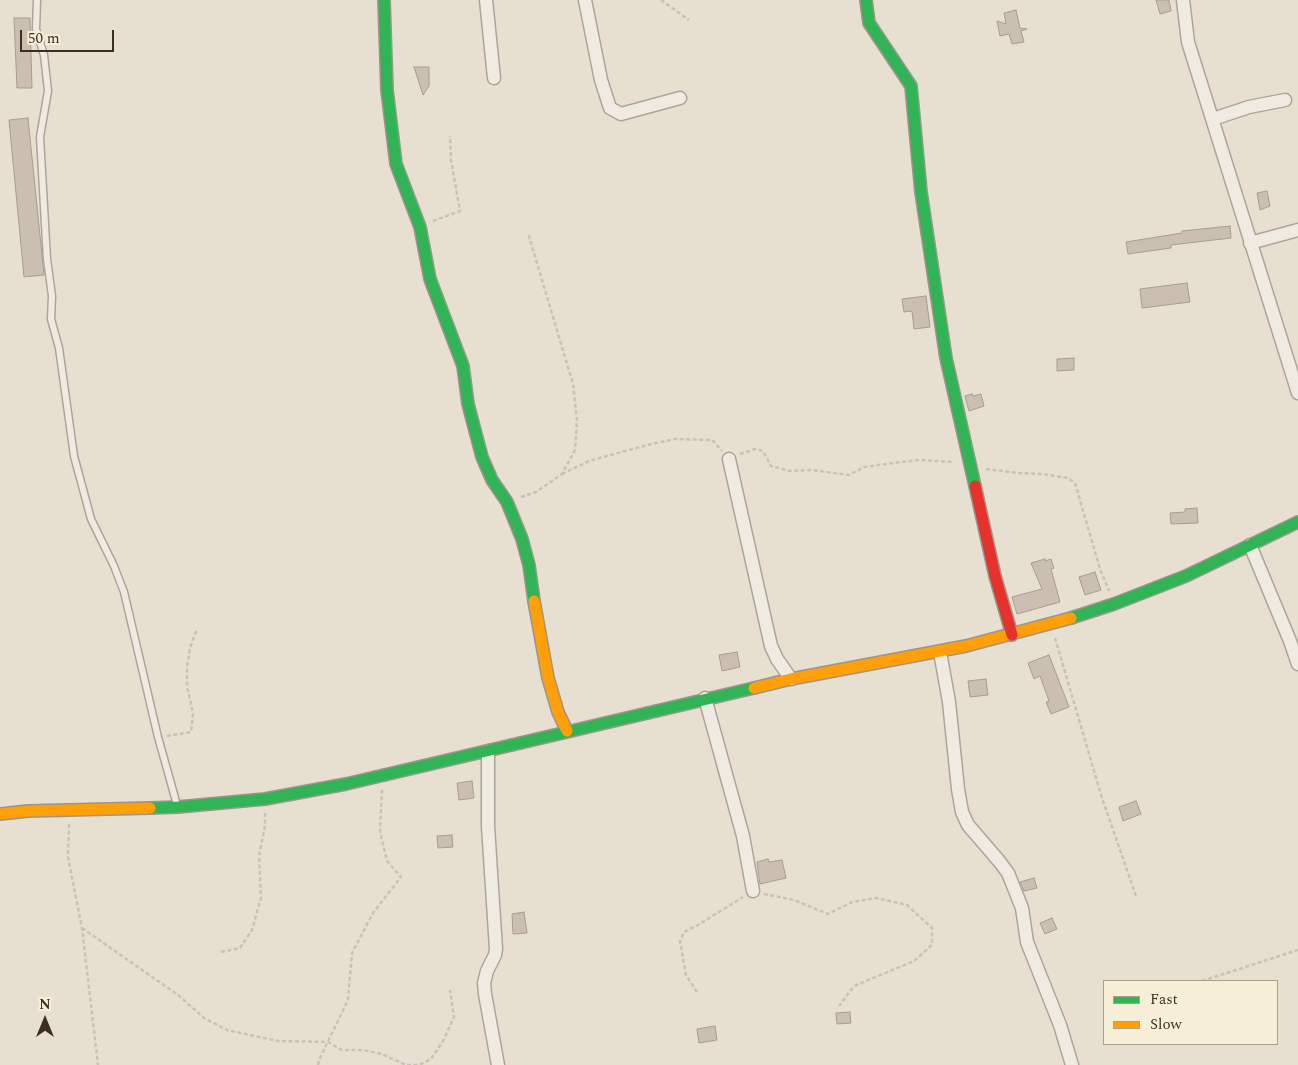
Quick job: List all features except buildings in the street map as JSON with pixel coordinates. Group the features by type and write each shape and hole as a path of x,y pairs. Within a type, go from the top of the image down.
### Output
{"street":[{"path":"384,0 387,90 396,164 420,227 430,279 463,366 474,432 492,480 508,502 522,539 529,565 535,611 548,678 558,712 567,731"},
{"path":"486,0 494,78"},
{"path":"585,0 601,80 610,108 621,114 680,98"},
{"path":"866,0 869,23 911,86 920,192 946,358 995,576 1012,635"},
{"path":"1183,0 1188,42 1298,393"},
{"path":"1213,119 1249,107 1285,100"},
{"path":"1250,243 1298,230"},
{"path":"729,459 771,646 777,659 791,678"},
{"path":"0,814 28,811 178,807 265,800 346,784 791,678 940,652 1012,635 1114,604 1186,576 1298,522"},
{"path":"1250,545 1298,664"},
{"path":"940,652 951,718 962,812 968,825 1008,873 1022,908 1027,942 1060,1026 1072,1065"},
{"path":"704,698 743,836 753,891"},
{"path":"488,751 488,826 496,949 486,972 484,983 498,1065"}],"lane":[{"path":"37,0 36,29 44,55 48,91 40,137 47,259 52,296 51,319 59,348 74,456 91,519 114,566 124,592 158,737 178,807"}],"path":[{"path":"661,0 689,20"},
{"path":"420,227 460,211 451,160 450,136"},
{"path":"528,232 573,384 577,421 575,450 562,474"},
{"path":"508,502 536,492 562,474 589,461 675,439 712,440 729,459 755,450 763,451 771,466 790,471 812,470 849,475 864,467 919,460 969,463 984,469 1068,478 1075,483 1100,569 1114,604"},
{"path":"1051,624 1102,798 1136,896"},
{"path":"158,737 191,732 193,713 187,686 187,668 190,648 197,629"},
{"path":"318,1065 348,1000 352,953 373,913 400,877 387,861 380,831 382,775"},
{"path":"221,952 240,948 252,930 261,898 259,856 265,826 265,800"},
{"path":"69,810 68,857 82,928 98,1065"},
{"path":"697,992 686,975 680,941 684,932 753,891 794,900 828,914 852,902 876,898 907,904 932,928 932,945 914,960 854,986 839,1006"},
{"path":"82,928 178,995 204,1018 228,1030 278,1041 328,1042 342,1050 364,1050 382,1054 406,1065 419,1065 431,1060 443,1041 454,1017 450,990"},
{"path":"1205,980 1298,950"}],"traffic: fast":[{"path":"384,0 387,90 396,164 420,227 430,279 463,366 468,404 482,457 492,480 507,502 522,539 529,565 534,601"},
{"path":"866,0 869,23 911,86 921,192 946,358 975,486"},
{"path":"1071,618 1114,604 1186,576 1298,522"},
{"path":"150,808 265,799 346,784 754,688"}],"traffic: slow":[{"path":"534,601 548,678 558,712 567,731"},
{"path":"754,688 791,679 966,646 1071,618"},
{"path":"0,814 28,811 150,808"}],"traffic: jam":[{"path":"975,486 995,576 1012,635"}]}
